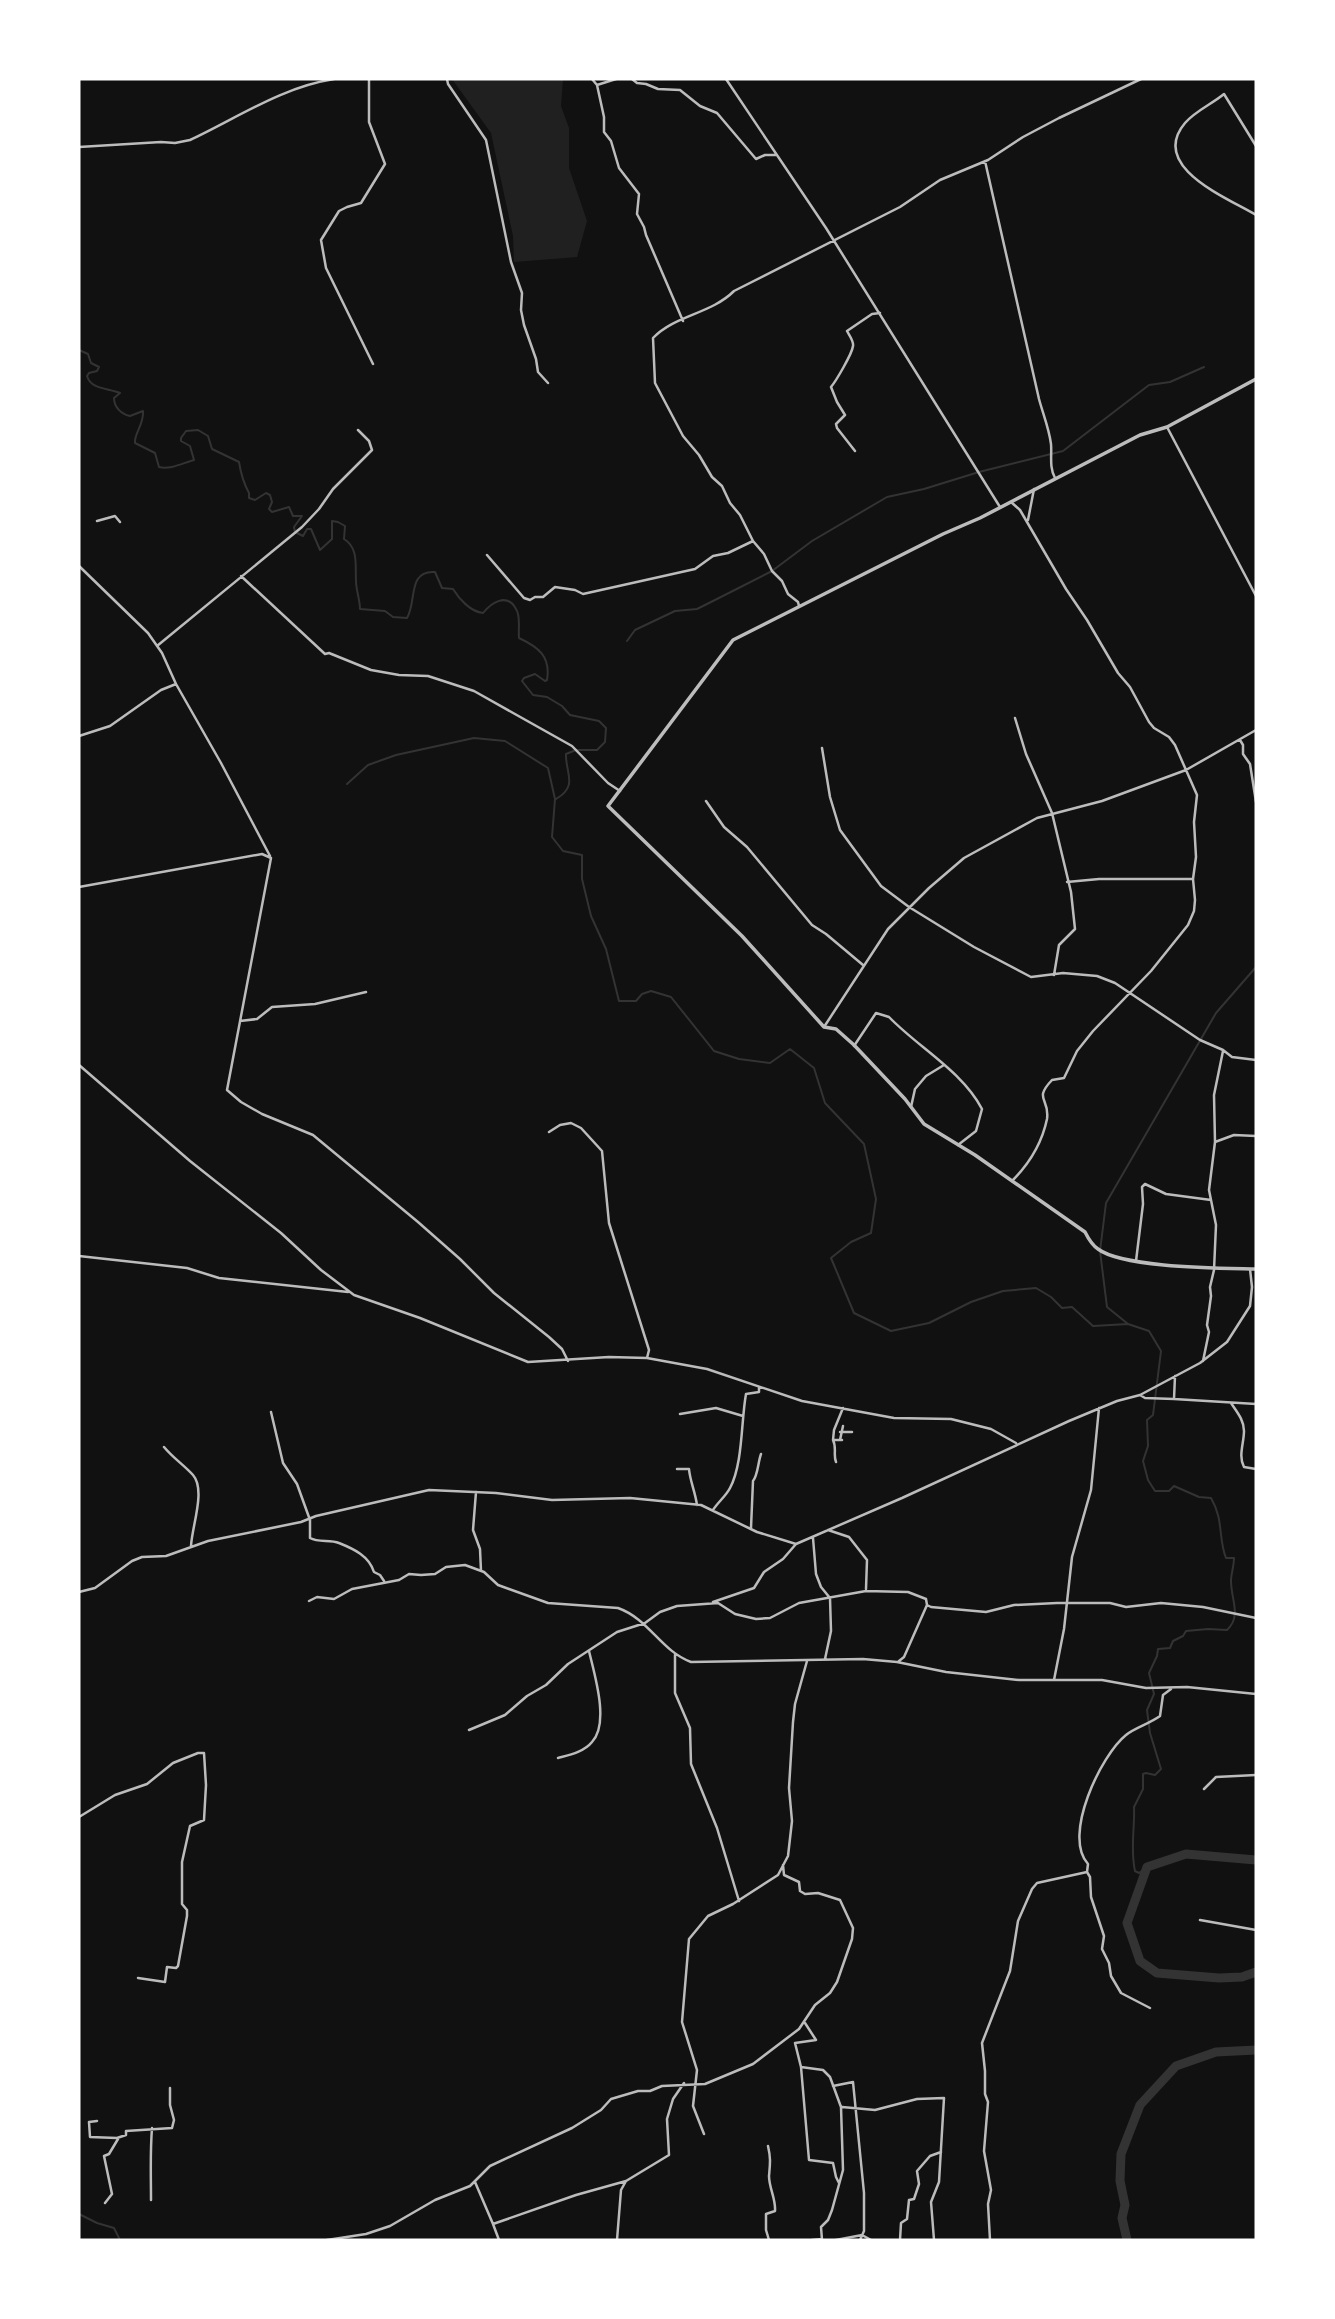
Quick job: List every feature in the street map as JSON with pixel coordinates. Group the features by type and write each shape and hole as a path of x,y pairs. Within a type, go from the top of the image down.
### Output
{"street":[{"path":"79,147 190,140 280,95 334,79"},
{"path":"369,79 369,122 385,164 361,203 339,211 321,240 326,268 373,364"},
{"path":"447,79 467,116 486,140 511,262 522,293 524,325 538,372 548,383"},
{"path":"592,79 597,85 604,117 604,132 611,141 619,168 639,194 638,218 645,227 646,236 683,321"},
{"path":"597,85 616,79"},
{"path":"632,79 636,83 658,89 680,90 700,106 718,113 757,159 765,155 776,155"},
{"path":"726,79 880,313 1000,507"},
{"path":"799,606 772,571 722,486 712,477 683,436 655,383 653,338 676,322 713,306 734,291 900,207 940,180 985,161 1059,118 1141,79"},
{"path":"1256,146 1224,94 1188,119 1175,147 1180,163 1193,178 1256,215"},
{"path":"985,161 1046,422 1055,479"},
{"path":"855,451 836,428 845,412 831,387 853,347 847,331 872,314 880,313"},
{"path":"1256,379 1167,427 1140,435 733,640 608,806 742,936 824,1027 836,1029 855,1046 924,1124 1085,1232 1100,1251 1136,1262 1256,1269"},
{"path":"1167,427 1256,596"},
{"path":"157,646 302,527 319,509 333,489 372,450 369,441 358,430"},
{"path":"1028,524 1027,515 1034,489"},
{"path":"1011,502 1020,510 1149,722 1169,737 1184,762 1198,801 1194,817 1195,900 1188,925 1131,993 1108,1014 1077,1051 1064,1079 1052,1080 1043,1089 1041,1094 1047,1116 1040,1142 1023,1170 1012,1181"},
{"path":"97,521 115,516 120,522"},
{"path":"487,555 524,598 530,600 543,597 555,587 583,594 669,576 695,569 713,555 728,553 753,541"},
{"path":"79,566 148,633 157,646 271,858 227,1090 240,1102 262,1114 313,1135 418,1222 494,1293 549,1337 562,1349 568,1361"},
{"path":"241,576 325,654 329,653 359,667 384,673 428,676 474,691 573,747 593,769 620,790"},
{"path":"79,736 113,725 160,690 176,684"},
{"path":"1015,718 1026,754 1052,813 1062,846 1074,909 1075,929 1059,945 1054,975"},
{"path":"824,1027 879,940 909,907 964,858 1037,818 1102,801 1186,770 1256,730"},
{"path":"1240,740 1243,754 1250,764 1256,802"},
{"path":"822,748 830,797 840,830 881,886 909,907 974,947 1031,977 1082,974 1097,976 1115,983 1200,1040 1223,1049 1232,1057 1256,1060"},
{"path":"706,800 724,827 747,847 812,925 863,965"},
{"path":"79,887 262,854 271,858"},
{"path":"1067,882 1099,879 1193,879"},
{"path":"240,1021 257,1019 272,1007 315,1004 366,992"},
{"path":"855,1046 876,1013 889,1017 944,1065 978,1099 982,1109 976,1131 958,1145"},
{"path":"1203,1361 1209,1332 1207,1325 1216,1225 1210,1183 1215,1142 1214,1095 1223,1049"},
{"path":"79,1065 348,1292"},
{"path":"911,1107 915,1089 926,1076 944,1065"},
{"path":"549,1132 560,1125 571,1123 581,1128 601,1151 609,1223 649,1350 647,1358"},
{"path":"1215,1142 1234,1136 1256,1136"},
{"path":"1136,1262 1143,1204 1142,1187 1145,1184 1166,1194 1211,1200"},
{"path":"79,1256 187,1268 219,1278 348,1292 528,1362 608,1357 647,1358 707,1368 802,1401 894,1418 951,1419 991,1429 1017,1444"},
{"path":"712,1603 754,1588 764,1572 783,1559 796,1544 1098,1408 1140,1395 1203,1361 1227,1342 1250,1306 1250,1269"},
{"path":"1174,1399 1175,1376"},
{"path":"713,1510 730,1489 733,1479 743,1429 746,1394 759,1392 759,1386"},
{"path":"1140,1395 1144,1398 1197,1398 1256,1404"},
{"path":"1231,1403 1241,1418 1244,1429 1240,1461 1244,1467 1256,1469"},
{"path":"680,1414 716,1408 732,1415 743,1416"},
{"path":"836,1462 834,1430 843,1408"},
{"path":"1054,1681 1065,1629 1072,1557 1091,1490 1098,1408"},
{"path":"271,1412 283,1464 297,1484 310,1520 310,1538 339,1543 364,1555 371,1562 374,1572 380,1574 384,1581"},
{"path":"833,1440 841,1440 840,1432 843,1426"},
{"path":"840,1432 852,1432"},
{"path":"164,1447 195,1477 200,1491 191,1546"},
{"path":"751,1528 753,1481 761,1454"},
{"path":"677,1469 688,1469 688,1478 694,1486 697,1505"},
{"path":"79,1592 95,1588 132,1561 142,1557 166,1556 191,1546 429,1490 552,1500 630,1498 697,1505 796,1544"},
{"path":"476,1492 473,1530 480,1549 481,1571"},
{"path":"828,1530 849,1536 867,1560 866,1591"},
{"path":"813,1537 816,1574 821,1587 830,1598 831,1630 825,1659"},
{"path":"309,1601 317,1597 334,1599 352,1589 399,1580 409,1574 435,1574 446,1567 465,1565 481,1571 498,1585 548,1603 618,1608 645,1623 675,1655 691,1662 769,1659 897,1662 946,1672 1019,1680 1102,1680 1149,1688 1256,1694"},
{"path":"469,1730 505,1715 527,1696 546,1685 568,1664 617,1632 645,1623 660,1612 677,1606 720,1603 735,1614 755,1619 769,1618 799,1603 866,1591 914,1593 926,1599 927,1605 904,1657 897,1662"},
{"path":"927,1605 986,1612 1014,1605 1161,1604 1203,1608 1256,1618"},
{"path":"558,1758 579,1751 594,1741 597,1731 599,1686 589,1651"},
{"path":"675,1655 675,1693 690,1728 691,1764 720,1837 738,1901"},
{"path":"704,2134 693,2106 697,2070 682,2022 689,1939 708,1916 738,1901 778,1875 788,1856 792,1834 789,1788 793,1722 807,1661"},
{"path":"1150,2008 1121,1993 1111,1976 1109,1963 1102,1949 1104,1936 1091,1897 1088,1864 1083,1859 1081,1846 1083,1807 1105,1760 1127,1734 1160,1716 1163,1695 1173,1688"},
{"path":"79,1816 115,1796 147,1784 173,1763 204,1753 204,1820 190,1826 182,1862 182,1907 187,1910 187,1929 180,1948 178,1966 167,1967 165,1982 138,1978"},
{"path":"1204,1789 1216,1777 1256,1775"},
{"path":"327,2240 366,2234 390,2226 435,2200 475,2182 490,2166 572,2128 601,2110 611,2099 684,2083 696,2085 712,2082 753,2064 805,2023 815,2005 830,1993 837,1982 853,1928 840,1900 800,1891 799,1882 783,1875 783,1865"},
{"path":"990,2240 988,2204 991,2190 984,2151 988,2102 985,2094 982,2043 1010,1971 1018,1921 1032,1889 1037,1883 1087,1872"},
{"path":"1200,1920 1256,1930"},
{"path":"805,2023 816,2040 795,2043 801,2067 809,2160 833,2163 839,2183"},
{"path":"801,2067 823,2070 830,2077 841,2106 843,2170 832,2210 821,2227 822,2240 811,2240"},
{"path":"833,2086 853,2082 864,2193 860,2240"},
{"path":"493,2224 576,2194 626,2181 669,2155 667,2119 673,2099 684,2083"},
{"path":"97,2121 89,2122 90,2137 120,2137 126,2135 126,2131 172,2128 174,2120 170,2105 170,2088"},
{"path":"841,2117 848,2109 856,2107 875,2110 917,2099 944,2098 939,2182 932,2202 934,2240"},
{"path":"841,2106 848,2109"},
{"path":"151,2200 149,2167 153,2157 152,2128"},
{"path":"106,2203 112,2194 104,2156 109,2154 120,2137"},
{"path":"768,2146 772,2160 769,2174 775,2206 775,2211 766,2214 769,2240"},
{"path":"900,2240 901,2223 908,2220 909,2200 914,2199 919,2184 917,2171 930,2155 941,2152"},
{"path":"617,2240 621,2190 626,2181"},
{"path":"475,2182 499,2240"},
{"path":"836,2240 862,2235 871,2240"}],"shaded area":[{"path":"452,79 563,79 561,106 569,128 569,168 587,221 577,257 514,262 513,236 491,133"}],"waterway":[{"path":"79,350 88,354 91,363 99,367 97,371 89,373 89,381 96,386 120,393 114,398 119,410 130,416 143,411 135,443 155,453 159,467 172,467 194,460 190,446 181,441 181,438 186,431 198,430 208,436 212,449 239,462 249,498 255,500 266,493 270,495 272,502 269,509 272,512 289,507 293,516 302,516 294,527 295,532 303,536 307,529 311,529 320,550 332,539 332,521 345,526 344,539 352,547 355,558 360,609 385,611 393,617 407,618 416,581 426,573 435,572 442,588 453,589 474,610 483,613 490,606 504,600 512,604 518,615 519,638 542,653 548,672 545,681 535,674 522,681 533,695 547,697 562,706 570,715 599,721 606,728 605,742 597,750 576,750 566,754 569,784 556,799"},
{"path":"627,641 635,630 675,611 697,609 772,571 812,541 887,497 1063,451 1149,385 1170,382 1204,367"},
{"path":"347,784 368,765 396,755 474,738 505,741 548,768 555,799 552,837 563,851 582,855 582,879 591,916 606,949 619,1001 636,1001 642,994 651,991 671,997 714,1051 739,1059 770,1063 790,1049 814,1068 825,1103 864,1144 876,1199 871,1233 851,1242 831,1258 854,1313 891,1331 929,1323 971,1302 1003,1291 1036,1288 1062,1308 1072,1307 1093,1326 1128,1324"},
{"path":"1147,1867 1139,1873 1135,1871 1133,1846 1134,1807 1143,1789 1143,1774 1155,1775 1161,1769 1150,1733 1147,1710 1154,1694 1149,1673 1158,1649 1170,1648 1173,1641 1183,1636 1186,1631 1227,1630 1231,1625 1235,1613 1231,1581 1234,1558 1226,1558 1218,1514 1211,1498 1199,1497 1174,1486 1169,1491 1155,1491 1148,1480 1143,1461 1148,1446 1147,1420 1153,1415 1161,1351 1149,1331 1128,1324 1107,1307 1100,1251 1106,1203 1216,1013 1256,967"},
{"path":"1256,1860 1186,1854 1147,1867 1127,1923 1140,1961 1157,1973 1219,1978 1242,1977 1256,1972"},
{"path":"1127,2240 1122,2218 1125,2205 1120,2181 1121,2154 1140,2105 1176,2066 1216,2052 1256,2050"},
{"path":"79,2214 114,2228 120,2240"}]}
